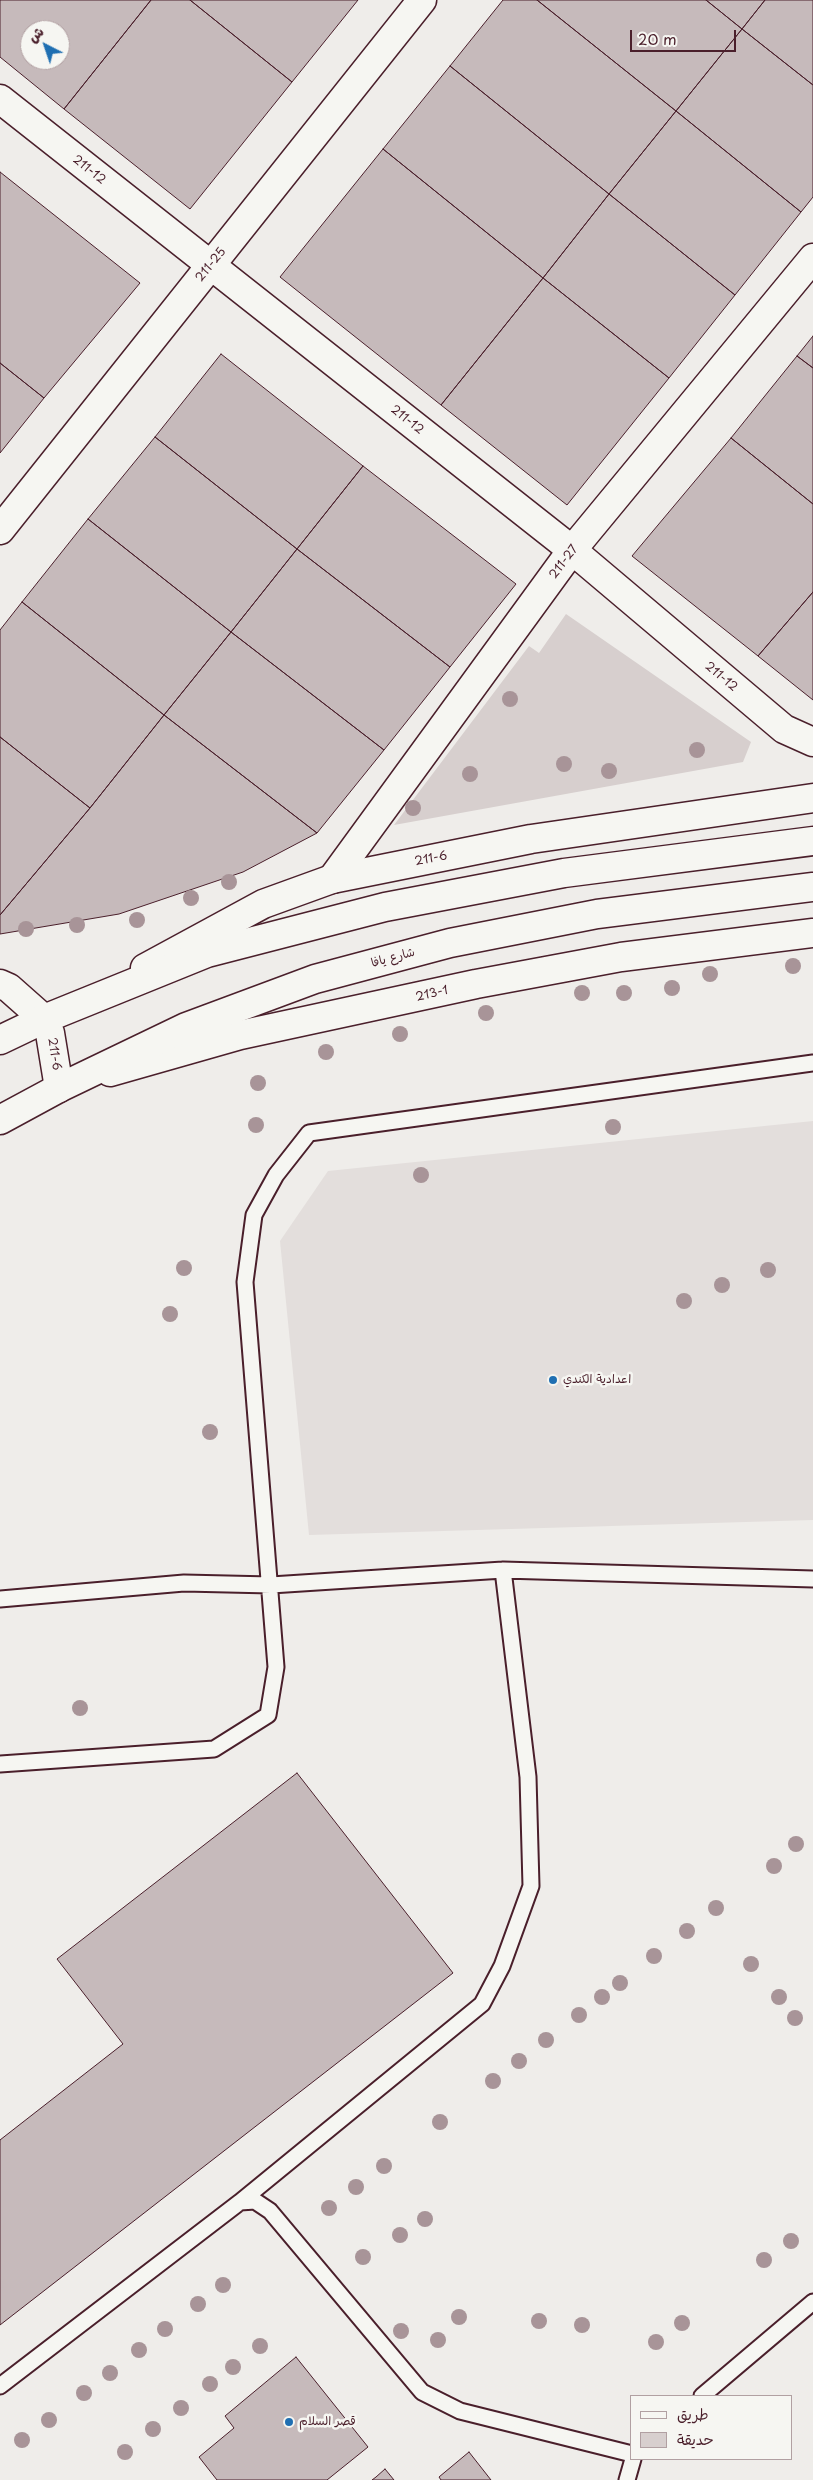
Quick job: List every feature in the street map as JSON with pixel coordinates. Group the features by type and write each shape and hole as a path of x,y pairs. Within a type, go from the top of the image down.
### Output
{"main road":[{"name":"211-25","path":"0,530 422,0"},
{"name":"211-12","path":"0,99 572,550 784,729 813,742"},
{"name":"211-27","path":"332,879 572,550 813,258"},
{"name":"211-6","path":"76,1006 263,904 332,879 531,839 813,798"},
{"path":"0,1040 44,1019 207,953 385,907 564,873 813,841"},
{"name":"شارع يافا","path":"0,1120 59,1088 186,1027 315,979 450,942 598,914 813,887"},
{"name":"213-1","path":"59,1088 240,1035 331,1017 476,984 621,957 813,933"},
{"path":"0,984 9,988 44,1019"},
{"name":"211-6","path":"44,1019 50,1033 59,1088"}],"lane":[{"path":"0,1764 214,1749 268,1715 276,1667 271,1585 245,1282 254,1215 276,1175 309,1132 813,1062"},
{"path":"0,2386 240,2202 482,2004 502,1966 531,1886 528,1777 503,1570"},
{"path":"0,1599 184,1583 271,1585 503,1570 813,1579"},
{"path":"240,2202 255,2201 270,2211 422,2392 460,2411 630,2454"},
{"path":"703,2395 813,2302"},
{"path":"627,2480 633,2460"}],"shaded area":[{"name":"اعدادية الكندي","path":"813,1121 813,1520 309,1535 280,1241 328,1171"}],"green space":[{"path":"566,614 751,742 743,762 394,825 529,646 539,653"}],"building":[{"path":"0,0 151,0 64,109 0,57"},
{"path":"151,0 190,0 292,82 190,209 64,109"},
{"path":"190,0 358,0 292,82"},
{"path":"503,0 537,0 676,111 609,194 450,66"},
{"path":"537,0 706,0 742,29 676,111"},
{"path":"706,0 765,0 742,29"},
{"path":"765,0 813,0 813,85 742,29"},
{"path":"742,29 813,85 813,197 801,212 676,111"},
{"path":"450,66 609,194 543,278 383,149"},
{"path":"676,111 801,212 735,295 609,194"},
{"path":"383,149 543,278 441,405 280,277"},
{"path":"0,172 140,283 44,398 0,363"},
{"path":"609,194 735,295 669,378 543,278"},
{"path":"543,278 669,378 567,505 441,405"},
{"path":"813,336 813,368 797,356"},
{"path":"221,354 363,466 297,549 155,437"},
{"path":"797,356 813,368 813,504 731,438"},
{"path":"0,363 44,398 0,453"},
{"path":"155,437 297,549 231,632 88,519"},
{"path":"731,438 813,504 813,592 758,656 632,556"},
{"path":"363,466 516,584 450,667 297,549"},
{"path":"88,519 231,632 164,715 22,602"},
{"path":"297,549 450,667 384,750 231,632"},
{"path":"813,592 813,700 758,656"},
{"path":"22,602 164,715 90,808 0,737 0,630"},
{"path":"231,632 384,750 317,833 164,715"},
{"path":"164,715 317,833 243,872 119,914 0,934 0,915 90,808"},
{"path":"0,737 90,808 0,915"},
{"path":"297,1773 453,1973 0,2325 0,2140 123,2044 57,1959"},
{"name":"قصر السلام","path":"296,2357 368,2447 327,2480 217,2480 199,2457 234,2428 225,2416"},
{"path":"469,2452 491,2480 441,2480 439,2477"},
{"path":"385,2469 394,2480 372,2480 376,2477"}],"place":[{"name":"اعدادية الكندي","path":"553,1380"},
{"name":"قصر السلام","path":"289,2422"}]}
